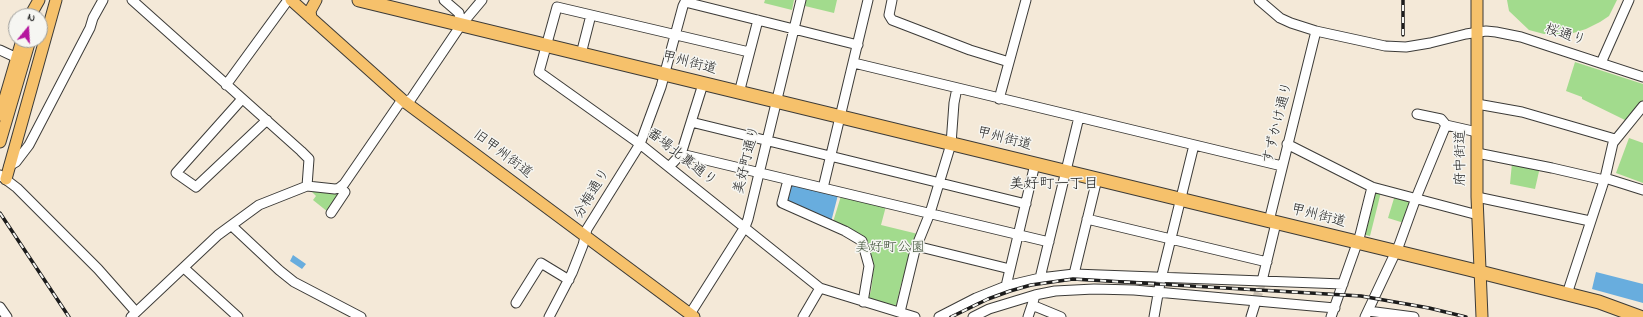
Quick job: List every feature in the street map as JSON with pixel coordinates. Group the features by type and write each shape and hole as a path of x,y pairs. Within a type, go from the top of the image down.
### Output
{"highway":[{"name":"甲州街道","path":"359,0 545,46 667,69 703,84 1600,302 1640,317"}],"main road":[{"path":"48,12 52,0"},
{"path":"2,176 10,166 56,0"},
{"name":"旧甲州街道","path":"291,0 405,102 692,316"},
{"path":"311,18 309,15 310,8 316,0"},
{"name":"府中街道","path":"1477,0 1477,197 1482,317"},
{"path":"0,115 20,48"},
{"path":"0,142 28,48"},
{"path":"2,176 37,48"}],"street":[{"path":"10,166 16,162 29,145 90,28 102,0"},
{"path":"132,0 309,159 307,186"},
{"path":"226,85 288,0"},
{"path":"444,0 459,13 461,25"},
{"name":"美好町通り","path":"692,316 745,227 801,0"},
{"path":"823,188 868,0"},
{"path":"892,0 889,15 892,20 970,50 1009,62"},
{"path":"999,99 1026,0"},
{"path":"1259,0 1280,18 1291,23 1316,31 1385,46 1415,46 1477,32"},
{"path":"1601,63 1629,0"},
{"path":"338,188 344,184 399,104 411,99 461,25 480,2"},
{"name":"分梅通り","path":"549,317 568,280 583,244 587,229 640,144 667,69 685,2 714,4"},
{"path":"714,4 758,20 858,44"},
{"path":"545,46 557,7 750,52"},
{"path":"581,54 591,15"},
{"path":"739,93 758,20"},
{"name":"すずかけ通り","path":"1262,281 1267,262 1282,166 1316,31"},
{"name":"桜通り","path":"1477,32 1486,31 1514,35 1643,77"},
{"name":"番場北裏通り","path":"545,46 539,72 640,144 820,288 915,317"},
{"path":"0,50 17,58"},
{"path":"854,63 1282,166"},
{"path":"669,167 681,154 703,84"},
{"path":"900,312 916,246 930,213 951,144 954,103 957,88"},
{"path":"242,99 176,173 196,187 267,120"},
{"path":"1477,104 1528,114 1615,139"},
{"path":"1567,294 1604,178 1609,154 1615,139 1643,106"},
{"path":"1417,114 1441,119 1446,125 1477,132"},
{"path":"1040,278 1079,117"},
{"path":"691,122 1026,204"},
{"path":"1409,316 1367,314 1396,252 1446,125"},
{"path":"1288,144 1372,187 1478,215"},
{"path":"1154,317 1161,278 1194,146"},
{"path":"1477,153 1604,178 1643,190"},
{"path":"681,154 1048,242"},
{"path":"1006,286 1035,164"},
{"path":"2,176 98,269 134,315 218,235 259,205 307,186 338,188 345,192 331,212"},
{"path":"1074,274 1097,179"},
{"path":"788,180 782,203 845,231 862,241 869,266 863,302"},
{"path":"1331,317 1358,243 1372,187"},
{"path":"1477,197 1590,221"},
{"path":"1087,219 1267,262"},
{"path":"232,226 294,282 361,317"},
{"path":"916,246 1010,269"},
{"path":"516,303 541,264 568,280"},
{"path":"184,268 238,317"},
{"path":"939,317 976,298 1006,286 1040,278 1074,274 1343,284"},
{"path":"803,317 820,288"},
{"path":"973,317 989,309 1035,295 1055,291 1094,289 1134,290 1335,308"},
{"path":"1028,317 1035,295"},
{"path":"1251,317 1256,301"},
{"path":"1032,305 1061,317"},
{"path":"0,307 7,317"}],"green space":[{"path":"765,0 794,0 792,10 764,3"},
{"path":"806,0 837,0 834,13 805,6"},
{"path":"1507,0 1617,0 1609,16 1586,29 1570,34 1544,34 1529,30 1509,11"},
{"path":"1575,62 1643,84 1643,103 1627,121 1582,99 1582,97 1566,91"},
{"path":"1629,138 1643,143 1643,183 1616,173"},
{"path":"1512,163 1540,167 1535,189 1510,184"},
{"path":"308,188 342,193 328,212 313,200 316,196"},
{"path":"1374,190 1381,192 1370,236 1362,234"},
{"path":"1395,195 1411,200 1404,223 1388,218"},
{"name":"美好町公園","path":"841,196 886,206 881,225 918,234 914,241 896,307 868,299 871,291 874,266 865,238 862,235 833,222"}],"water":[{"path":"790,183 838,195 831,222 785,201"},
{"path":"293,255 306,264 302,269 290,261"},
{"path":"1596,272 1643,284 1643,303 1592,289"}],"tunnel":[{"path":"1256,301 1262,281"}],"railway":[{"path":"1403,0 1403,35"},
{"path":"0,213 69,317"},
{"path":"951,317 988,299 1010,291 1031,285 1073,279 1361,296 1429,308 1466,317"}],"district":[{"name":"美好町一丁目","path":"1054,186"}]}
